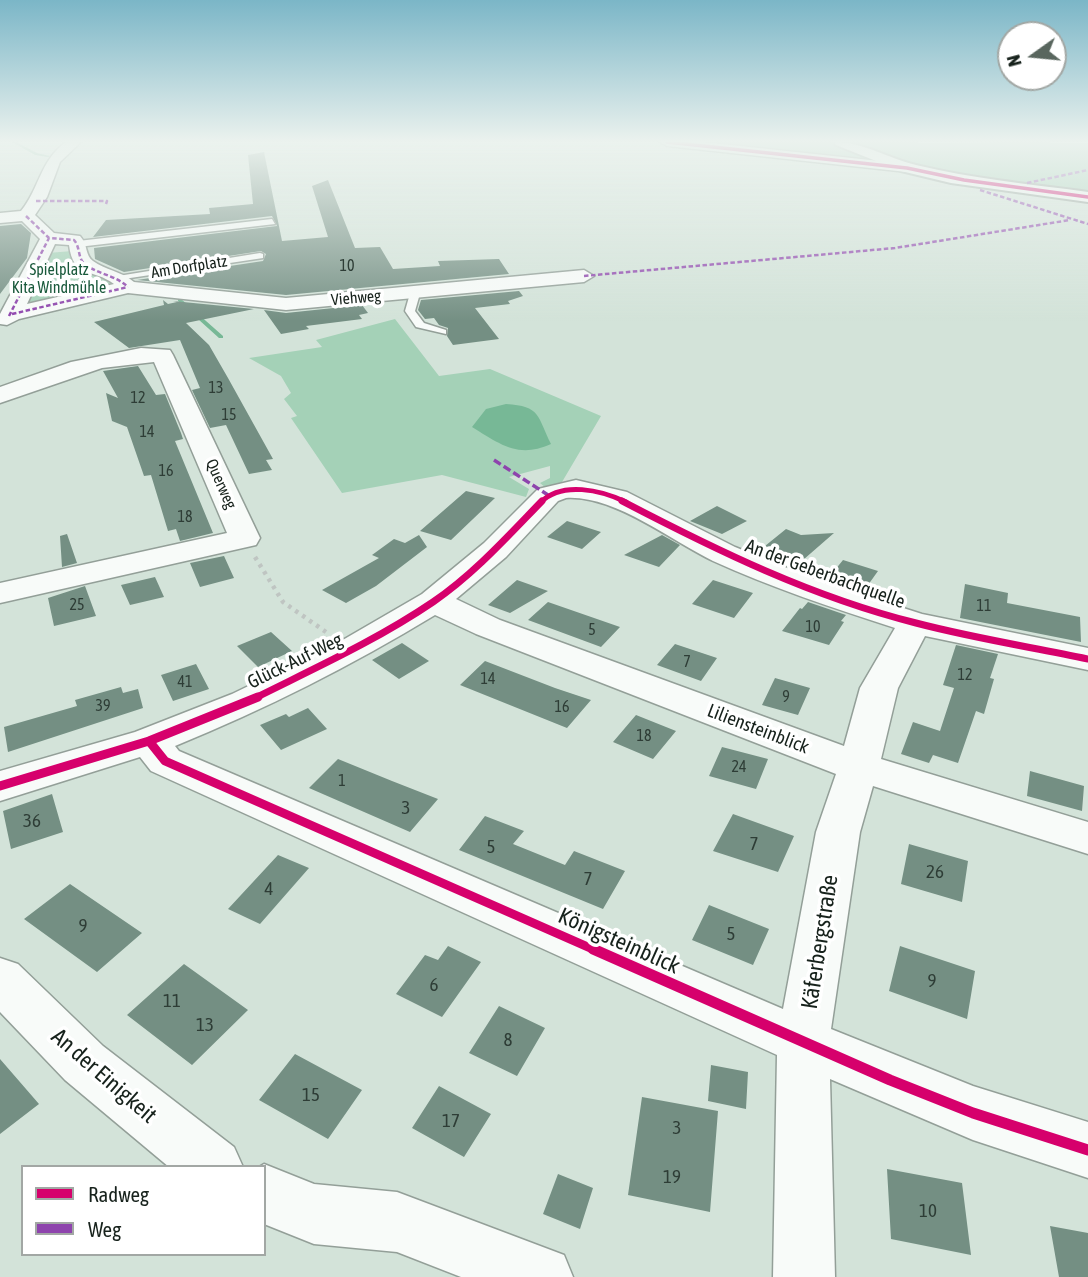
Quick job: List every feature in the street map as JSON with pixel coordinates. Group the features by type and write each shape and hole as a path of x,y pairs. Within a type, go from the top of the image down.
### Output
{"street":[{"path":"0,218 26,216 36,202"},
{"path":"26,216 49,238"},
{"name":"Am Dorfplatz","path":"78,244 74,240 49,238 9,316 91,298 122,282"},
{"path":"78,244 80,259 87,266 122,282"},
{"name":"Viehweg","path":"122,282 286,304 584,276"},
{"name":"Querweg","path":"0,396 104,360 142,354 162,355 245,538"},
{"name":"An der Geberbachquelle","path":"562,490 576,489 617,498 724,554 810,589 915,623 1088,659"},
{"name":"Glück-Auf-Weg","path":"0,786 149,741 245,703 354,649 435,601 495,550 548,495 562,490"},
{"path":"0,593 245,538"},
{"name":"Liliensteinblick","path":"435,601 488,627 859,767 1088,838"},
{"name":"Käferbergstraße","path":"804,1277 803,1044 838,832 859,767 879,688 915,623"},
{"name":"Königsteinblick","path":"149,741 165,761 803,1044 973,1113 1088,1150"},
{"name":"An der Einigkeit","path":"0,979 84,1063 212,1165"},
{"path":"266,1195 314,1214 397,1222 542,1277"}],"lane":[{"name":"Am Dorfplatz","path":"78,244 272,222"},
{"name":"Am Dorfplatz","path":"122,282 260,257"},
{"path":"412,293 414,297 410,311 416,321 442,332"}],"path":[{"path":"245,538 273,592 289,611 354,649"}],"green space":[{"name":"Spielplatz Kita Windmühle","path":"72,251 75,265 108,279 114,286 25,305 48,253"},
{"path":"395,319 439,376 490,369 601,416 562,482 546,488 540,483 550,478 550,466 509,477 529,489 526,497 442,475 342,493 291,418 297,416 284,399 291,393 281,376 249,358 322,347 316,340"}],"shaded area":[{"path":"506,404 532,410 540,420 551,444 519,450 501,444 472,427 486,409"}],"building":[{"path":"253,202 274,202 282,241 328,237 317,202 337,202 355,248 380,247 393,269 440,266 438,261 499,259 509,274 286,295 137,280 263,261 266,254 261,251 124,272 95,259 94,248 277,226 272,216 93,237 106,220 210,214 209,208 253,204"},
{"path":"21,224 31,233 27,258 0,294 0,226"},
{"path":"519,291 523,296 508,301 510,304 475,308 499,339 453,345 447,336 448,328 439,325 434,318 425,319 418,310 421,300"},
{"path":"163,300 168,304 177,302 173,301 254,309 186,323 209,345 273,459 266,460 272,470 249,474 226,425 210,428 192,390 200,388 180,340 129,348 94,322 164,305"},
{"path":"362,305 368,313 359,315 362,319 306,326 309,329 281,334 264,310 286,313"},
{"path":"138,366 156,395 165,394 183,439 175,441 213,533 180,541 176,529 168,531 151,475 144,476 127,427 112,421 106,393 118,398 103,371"},
{"path":"466,491 495,498 451,540 420,531"},
{"path":"717,506 747,521 722,534 690,521"},
{"path":"567,521 601,532 582,549 547,537"},
{"path":"786,529 801,535 834,533 803,560 765,546"},
{"path":"67,534 77,563 62,567 60,536"},
{"path":"419,535 427,547 376,586 346,603 322,590 379,558 372,555 394,539 405,543"},
{"path":"662,535 680,545 659,567 624,555"},
{"path":"224,556 234,578 200,587 190,563"},
{"path":"843,560 878,571 863,592 826,581"},
{"path":"155,577 164,597 130,605 121,585"},
{"path":"517,580 548,591 510,613 488,605"},
{"path":"713,580 753,593 734,618 692,604"},
{"path":"965,584 1008,593 1007,603 1080,617 1081,642 960,618"},
{"path":"85,586 96,616 54,626 48,598"},
{"path":"548,602 620,627 601,647 528,620"},
{"path":"808,602 846,615 829,645 782,631"},
{"path":"271,632 292,651 258,667 237,646"},
{"path":"402,643 429,661 399,679 372,660"},
{"path":"675,644 717,658 701,681 657,665"},
{"path":"956,645 998,654 990,678 994,679 984,714 976,711 958,763 933,755 929,763 901,754 913,722 940,731 954,688 943,685"},
{"path":"485,661 591,700 567,728 460,685"},
{"path":"196,664 209,689 173,701 161,675"},
{"path":"775,678 810,688 798,715 762,705"},
{"path":"121,687 123,693 138,689 143,708 8,752 4,727 77,706 75,700"},
{"path":"308,708 327,729 281,750 260,725 286,714 289,717"},
{"path":"636,715 676,731 653,759 613,742"},
{"path":"722,747 768,759 756,789 709,776"},
{"path":"338,759 438,799 410,832 309,788"},
{"path":"1030,771 1084,786 1082,811 1027,796"},
{"path":"52,794 63,832 11,849 3,811"},
{"path":"733,814 794,836 778,872 713,851"},
{"path":"485,816 524,831 513,844 565,865 574,851 625,871 603,909 459,850"},
{"path":"909,844 968,861 962,902 901,884"},
{"path":"278,855 309,868 260,924 228,909"},
{"path":"70,884 142,933 97,972 24,919"},
{"path":"709,905 769,929 753,965 692,940"},
{"path":"448,946 481,962 442,1017 396,994 425,955 438,960"},
{"path":"900,946 975,971 967,1019 889,991"},
{"path":"184,964 248,1010 192,1065 127,1015"},
{"path":"499,1006 545,1028 517,1076 469,1053"},
{"path":"295,1054 362,1090 328,1139 259,1100"},
{"path":"0,1059 39,1104 0,1134"},
{"path":"711,1065 748,1072 746,1109 708,1101"},
{"path":"439,1086 491,1114 464,1157 412,1128"},
{"path":"642,1097 718,1111 710,1212 628,1195"},
{"path":"887,1169 962,1183 971,1255 891,1239"},
{"path":"558,1174 593,1188 580,1229 543,1214"},
{"path":"1050,1226 1088,1233 1088,1277 1059,1277"}],"waterway":[{"path":"180,300 221,337"}],"marked path":[{"path":"1017,202 1088,224"},
{"path":"26,216 49,238 74,240 78,244 80,259 87,266 117,277 128,287"},
{"path":"584,276 895,248 1070,220"},
{"path":"9,316 49,238"},
{"path":"12,314 128,287"},
{"path":"494,460 548,495"}],"cycle path":[{"path":"0,786 149,741 245,703 354,649 434,601 495,550 548,495 562,490 576,489 617,498 724,554 810,589 915,623 1088,659"},
{"path":"149,741 165,761 890,1080 973,1113 1088,1150"}]}
